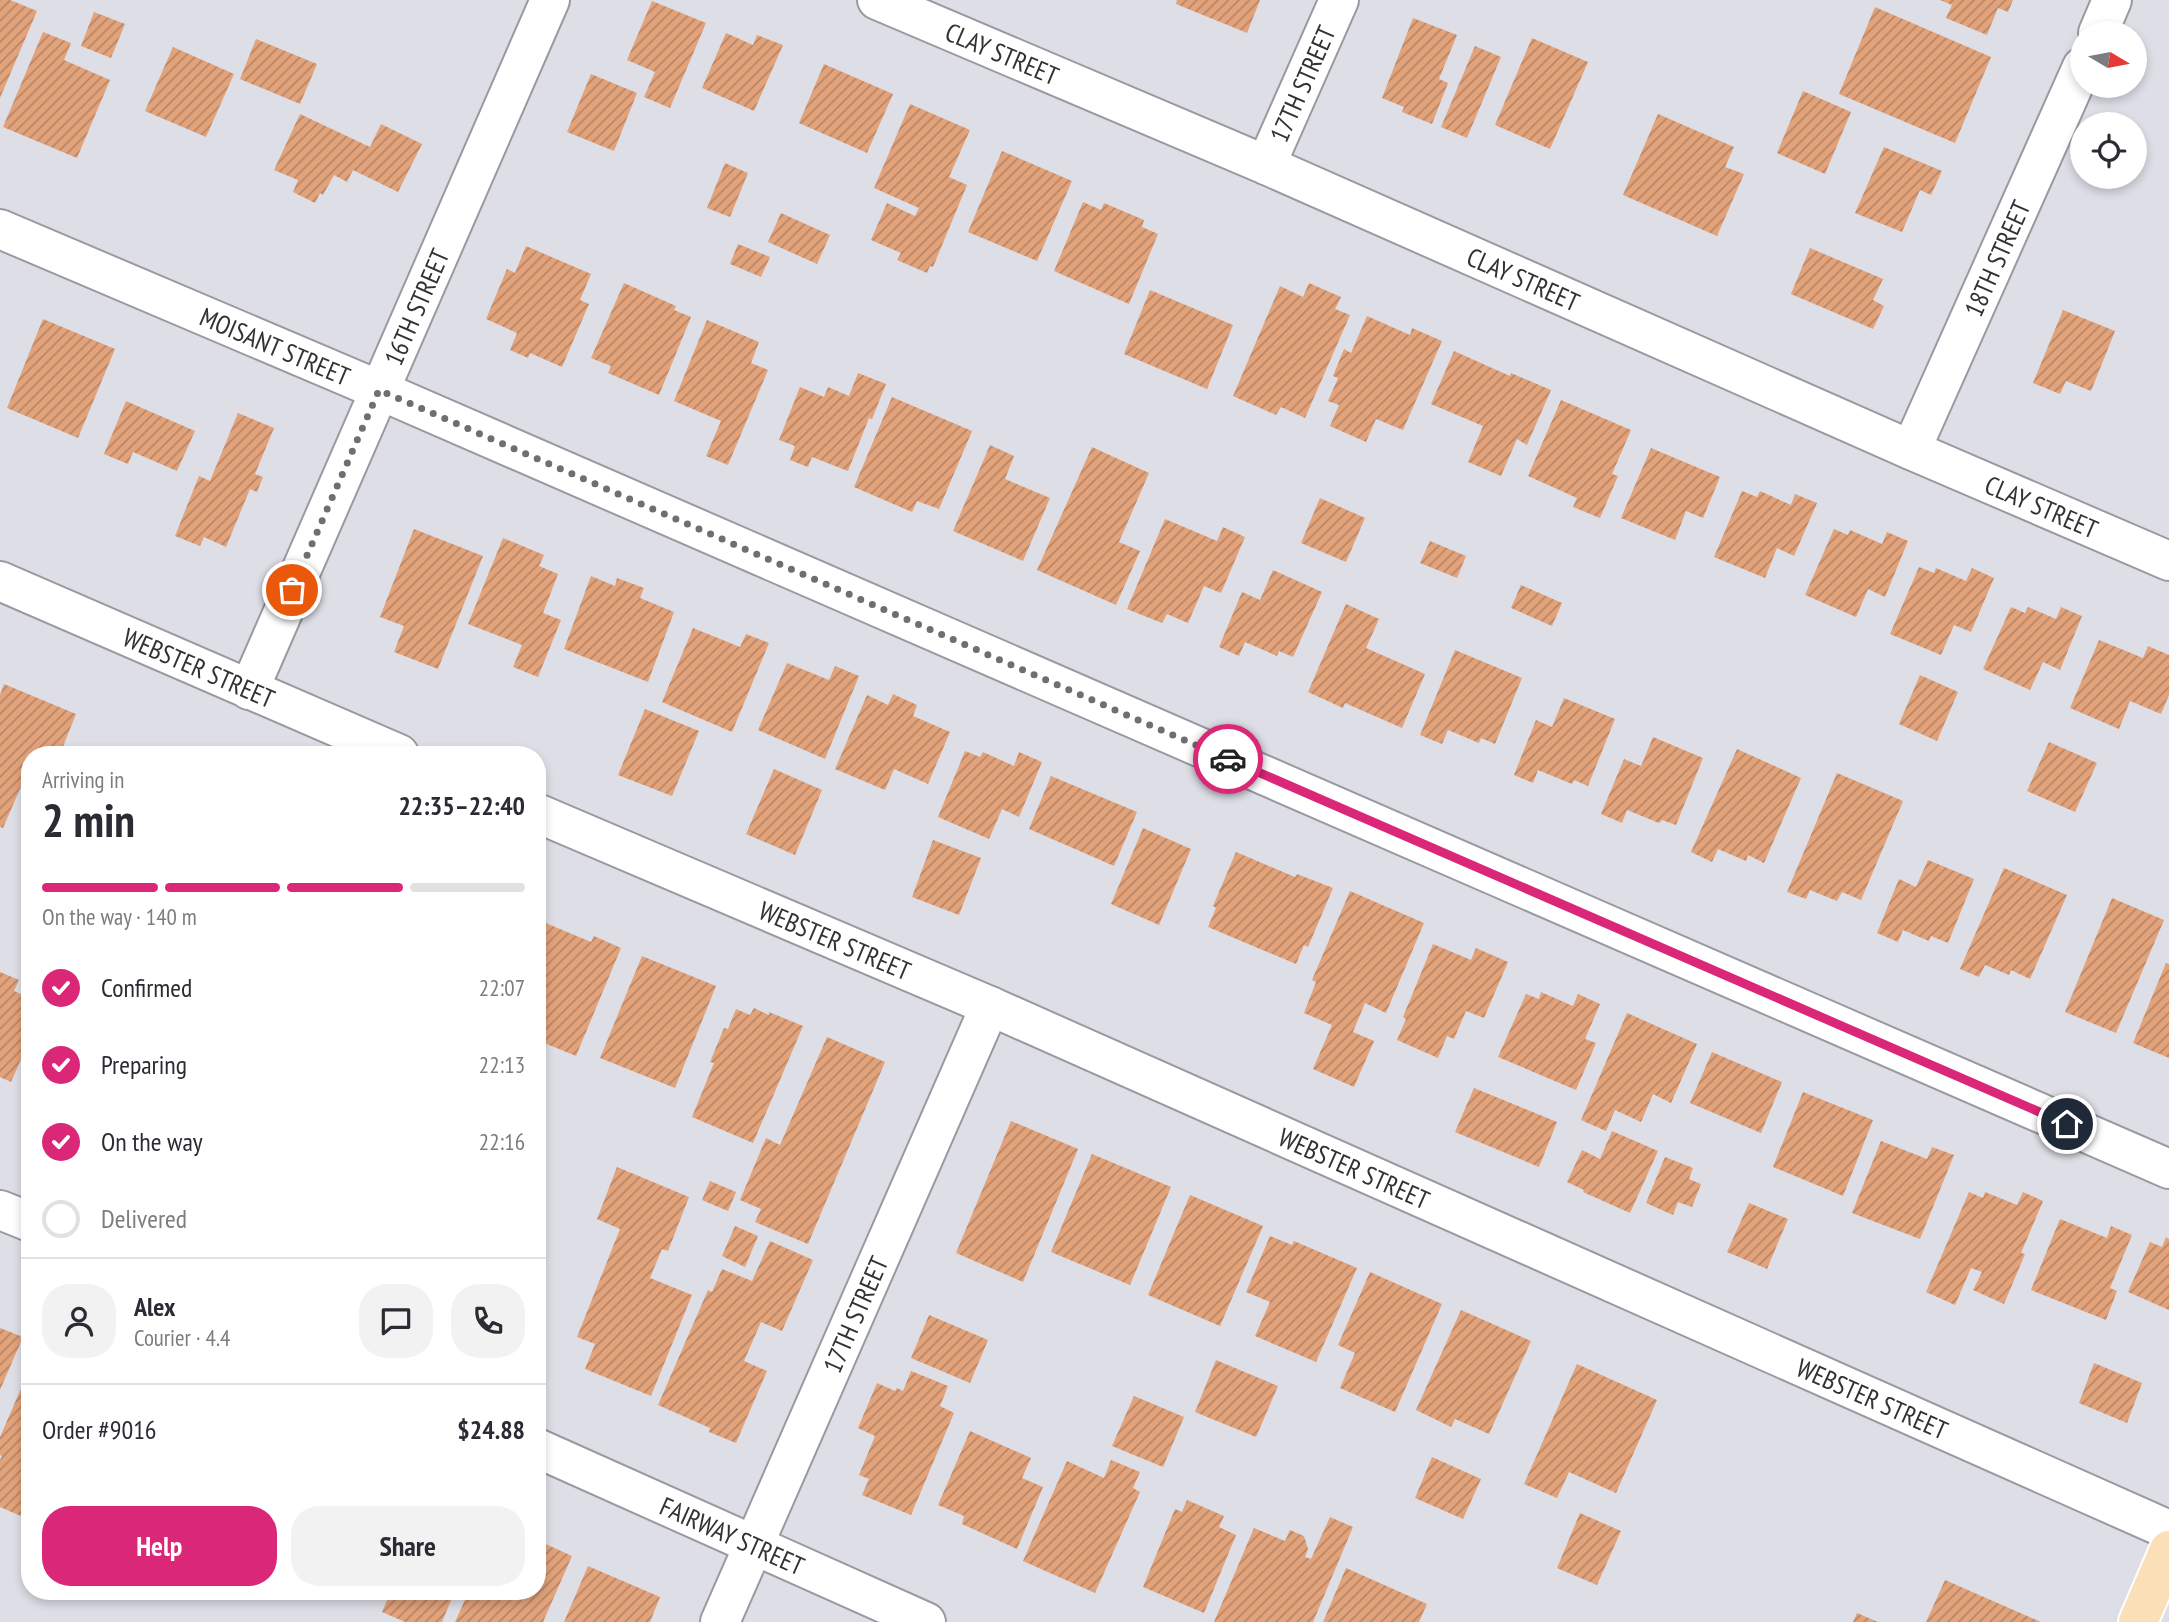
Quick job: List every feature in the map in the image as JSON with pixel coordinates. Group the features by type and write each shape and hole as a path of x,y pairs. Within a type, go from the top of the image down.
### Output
{"main road":[{"path":"2138,1622 2169,1550"}],"street":[{"name":"16TH STREET","path":"249,690 550,0"},
{"name":"CLAY STREET","path":"877,0 1266,165 2169,561"},
{"name":"17TH STREET","path":"1266,165 1339,0"},
{"path":"2103,21 2112,0"},
{"name":"18TH STREET","path":"1911,450 2070,94"},
{"name":"MOISANT STREET","path":"0,229 379,390 2169,1169"},
{"name":"WEBSTER STREET","path":"0,581 380,746"},
{"name":"WEBSTER STREET","path":"546,817 990,1006 2169,1530"},
{"name":"17TH STREET","path":"720,1622 990,1006"},
{"path":"0,1210 21,1218"},
{"name":"FAIRWAY STREET","path":"546,1452 926,1622"}],"building":[{"path":"0,0 10,0 37,11 0,98"},
{"path":"1177,0 1260,0 1247,33 1176,4"},
{"path":"1940,0 2013,0 2008,12 1998,8 1987,35 1946,18 1952,5"},
{"path":"652,1 706,23 670,108 644,97 655,72 627,60"},
{"path":"1875,7 1991,57 1955,143 1839,94"},
{"path":"94,12 125,24 111,58 81,46"},
{"path":"1413,18 1457,35 1439,79 1448,83 1432,124 1402,112 1404,107 1382,98"},
{"path":"43,32 71,43 64,60 110,80 77,158 3,127"},
{"path":"726,33 753,45 757,35 783,45 754,111 702,88"},
{"path":"1532,38 1588,62 1550,149 1495,125"},
{"path":"256,39 317,64 300,104 240,79"},
{"path":"1475,46 1501,57 1467,138 1441,127"},
{"path":"173,47 234,74 206,137 145,111"},
{"path":"824,64 893,94 867,153 799,123"},
{"path":"591,74 637,93 614,151 567,132"},
{"path":"1803,91 1851,112 1825,174 1777,153"},
{"path":"910,104 970,130 949,177 967,185 933,267 930,266 927,273 897,260 901,253 871,240 887,203 915,216 919,208 874,188"},
{"path":"300,114 370,147 381,124 422,144 398,192 353,170 347,182 334,175 323,195 320,193 315,203 293,192 298,180 274,170"},
{"path":"1658,114 1734,147 1725,167 1744,174 1717,236 1623,195"},
{"path":"1884,147 1942,171 1931,195 1920,190 1902,232 1855,213"},
{"path":"1002,151 1072,181 1037,261 968,232"},
{"path":"725,163 748,173 730,217 707,208"},
{"path":"1083,202 1101,210 1104,203 1144,220 1142,227 1158,234 1129,304 1054,271"},
{"path":"781,213 830,235 817,264 768,242"},
{"path":"738,244 770,257 761,277 730,264"},
{"path":"526,246 591,274 580,300 589,304 562,367 530,353 528,358 510,350 517,333 486,319 507,269 515,273"},
{"path":"1810,248 1883,279 1873,300 1884,306 1873,329 1791,294"},
{"path":"624,283 676,306 674,310 691,317 659,395 608,373 611,366 591,358"},
{"path":"1309,283 1341,297 1335,309 1350,315 1305,418 1281,407 1276,415 1233,396 1280,286 1303,297"},
{"path":"1150,290 1233,325 1207,389 1124,354"},
{"path":"2063,310 2115,331 2091,391 2066,381 2060,394 2033,383"},
{"path":"1367,316 1410,335 1412,328 1442,341 1403,430 1376,419 1366,442 1330,426 1339,405 1328,401 1338,378 1333,376 1344,349 1351,353"},
{"path":"43,319 115,349 78,438 7,408"},
{"path":"707,320 759,342 751,363 768,370 728,465 706,456 721,421 674,401"},
{"path":"1454,351 1510,376 1511,373 1551,390 1527,445 1517,439 1501,476 1468,462 1483,426 1431,404"},
{"path":"858,373 886,384 848,471 812,457 808,467 790,460 795,446 779,440 800,387 824,397 828,387 849,396"},
{"path":"892,397 972,431 939,509 917,501 912,512 854,487"},
{"path":"1561,400 1631,430 1612,474 1618,476 1600,518 1573,507 1577,498 1528,476"},
{"path":"126,401 195,431 177,471 133,452 128,464 104,454"},
{"path":"238,413 274,428 255,474 263,477 257,492 250,489 226,547 204,537 200,546 175,536 199,476 210,481"},
{"path":"990,445 1014,456 1005,479 1050,498 1023,561 953,531"},
{"path":"1092,447 1149,473 1119,542 1140,551 1116,605 1037,570"},
{"path":"1651,448 1720,477 1703,518 1686,511 1675,540 1621,518"},
{"path":"1742,491 1757,497 1760,491 1791,505 1795,494 1817,503 1794,556 1777,548 1765,578 1714,557"},
{"path":"1320,498 1365,518 1346,562 1301,543"},
{"path":"1165,519 1217,541 1223,527 1245,537 1221,593 1204,586 1188,623 1167,614 1162,623 1127,609"},
{"path":"414,529 483,556 438,669 394,652 404,626 380,617"},
{"path":"1834,529 1848,535 1850,530 1882,544 1887,532 1908,541 1885,597 1868,589 1856,617 1805,595"},
{"path":"503,538 544,555 539,566 558,574 543,613 561,620 538,677 513,667 522,645 468,624"},
{"path":"1430,541 1466,556 1457,578 1420,563"},
{"path":"1919,567 1934,573 1936,568 1966,581 1972,568 1994,578 1971,632 1954,625 1941,655 1890,634"},
{"path":"1273,570 1322,592 1293,657 1279,651 1277,656 1245,642 1239,656 1219,647 1242,592 1260,600"},
{"path":"591,576 615,586 617,578 644,588 640,598 674,612 648,682 564,649"},
{"path":"1521,585 1562,603 1552,626 1511,608"},
{"path":"1346,604 1379,619 1366,648 1425,674 1402,728 1345,703 1343,708 1308,692"},
{"path":"2011,607 2025,613 2028,607 2056,619 2061,607 2082,616 2060,670 2043,662 2030,690 1983,669"},
{"path":"693,628 740,647 746,634 769,643 732,732 662,702"},
{"path":"2099,640 2143,658 2148,646 2169,655 2169,695 2161,714 2130,701 2119,729 2070,708"},
{"path":"1455,650 1522,678 1495,744 1481,738 1479,743 1448,730 1442,744 1420,735"},
{"path":"787,663 829,680 835,666 859,676 825,759 758,730"},
{"path":"1920,675 1958,692 1937,741 1899,724"},
{"path":"4,684 76,714 63,746 21,746 21,787 3,828 0,827 0,695"},
{"path":"893,694 917,705 913,716 950,732 928,784 894,769 885,790 835,769 867,695 888,705"},
{"path":"1564,698 1615,719 1588,786 1574,780 1572,784 1538,770 1533,783 1514,775 1536,720 1552,727"},
{"path":"645,709 699,731 672,796 618,775"},
{"path":"1653,737 1703,758 1676,825 1662,820 1659,823 1627,810 1622,823 1601,814 1624,759 1641,766"},
{"path":"2049,742 2097,763 2075,812 2027,791"},
{"path":"1737,749 1801,778 1764,863 1748,855 1746,861 1718,849 1712,862 1691,852"},
{"path":"965,751 980,757 983,752 1014,766 1019,752 1042,762 1019,817 1002,809 989,839 938,817"},
{"path":"774,769 822,790 795,855 746,834"},
{"path":"1837,773 1903,801 1861,900 1842,892 1837,901 1810,890 1806,899 1787,892"},
{"path":"1051,776 1137,812 1114,866 1029,829"},
{"path":"1143,828 1191,849 1159,925 1111,904"},
{"path":"933,840 981,858 959,915 912,897"},
{"path":"1236,852 1295,877 1297,874 1333,888 1308,947 1304,945 1296,964 1208,927 1216,908 1213,906"},
{"path":"1928,860 1974,879 1948,943 1931,936 1929,941 1903,930 1898,942 1877,933 1899,879 1916,887"},
{"path":"2004,868 2067,895 2030,979 2011,970 2009,975 1985,965 1979,977 1960,969"},
{"path":"1350,891 1424,923 1386,1013 1365,1003 1353,1032 1374,1041 1354,1087 1313,1069 1332,1025 1304,1013 1316,982 1312,980"},
{"path":"2112,898 2164,920 2116,1033 2065,1012"},
{"path":"546,923 591,942 594,936 621,948 576,1056 546,1044"},
{"path":"1433,944 1471,960 1476,948 1508,962 1484,1018 1466,1011 1454,1039 1447,1036 1438,1058 1397,1040 1406,1019 1403,1017"},
{"path":"642,956 716,986 675,1088 600,1058"},
{"path":"2166,963 2169,964 2169,1058 2133,1043"},
{"path":"0,972 19,980 14,991 21,994 21,1059 11,1082 0,1077"},
{"path":"1541,992 1573,1006 1578,994 1600,1004 1585,1039 1596,1043 1576,1090 1498,1057 1526,994 1539,999"},
{"path":"754,1008 803,1026 753,1143 692,1117 714,1063 710,1062 724,1028 728,1029 736,1009 750,1015"},
{"path":"1627,1013 1697,1044 1671,1103 1653,1094 1641,1122 1615,1110 1606,1131 1581,1120"},
{"path":"827,1037 885,1062 808,1244 755,1222 761,1209 740,1200 766,1138 780,1145"},
{"path":"1712,1052 1782,1082 1761,1133 1690,1103"},
{"path":"1474,1088 1557,1122 1539,1167 1455,1132"},
{"path":"1803,1092 1873,1120 1843,1196 1773,1167"},
{"path":"1011,1121 1078,1149 1023,1282 956,1253"},
{"path":"1612,1131 1658,1151 1630,1213 1567,1182 1582,1150 1600,1159"},
{"path":"1881,1141 1927,1159 1932,1147 1954,1155 1920,1239 1852,1213"},
{"path":"1092,1154 1171,1187 1130,1285 1051,1252"},
{"path":"1665,1157 1693,1168 1689,1179 1701,1184 1692,1207 1678,1202 1673,1215 1646,1203"},
{"path":"617,1167 689,1197 668,1251 662,1249 650,1278 692,1295 651,1396 585,1369 595,1344 577,1337 620,1229 597,1219"},
{"path":"710,1181 736,1192 728,1211 702,1200"},
{"path":"1969,1192 1983,1198 1985,1192 2017,1205 2023,1192 2043,1201 2021,1253 2025,1254 2004,1304 1973,1290 1982,1272 1971,1268 1955,1305 1926,1292"},
{"path":"1190,1195 1263,1226 1220,1326 1148,1295"},
{"path":"1749,1203 1788,1219 1767,1269 1727,1252"},
{"path":"2060,1219 2107,1238 2111,1226 2132,1235 2110,1288 2117,1291 2106,1320 2031,1290"},
{"path":"735,1226 758,1236 745,1267 722,1256"},
{"path":"1270,1236 1292,1245 1294,1241 1357,1268 1316,1362 1255,1336 1270,1302 1246,1292"},
{"path":"2166,1237 2169,1239 2169,1310 2128,1292 2150,1242 2162,1247"},
{"path":"770,1241 813,1260 782,1331 761,1322 744,1361 767,1371 736,1443 658,1405 708,1290 712,1292 722,1269 752,1281"},
{"path":"1370,1272 1442,1304 1395,1412 1340,1388 1355,1353 1338,1345"},
{"path":"1461,1310 1531,1341 1489,1434 1455,1419 1451,1427 1416,1410"},
{"path":"929,1315 988,1340 970,1383 911,1358"},
{"path":"0,1328 21,1336 21,1342 0,1390"},
{"path":"1216,1360 1278,1386 1256,1437 1195,1412"},
{"path":"2094,1363 2142,1383 2127,1423 2079,1403"},
{"path":"1577,1364 1657,1400 1616,1493 1569,1472 1557,1498 1524,1484"},
{"path":"911,1371 948,1386 940,1406 954,1413 911,1515 862,1495 869,1479 859,1475 875,1436 858,1428 877,1383 895,1391 897,1388 903,1391"},
{"path":"21,1389 21,1516 0,1507 0,1437"},
{"path":"1134,1396 1184,1417 1163,1467 1112,1446"},
{"path":"970,1431 1031,1458 1022,1478 1043,1487 1017,1549 962,1524 964,1516 938,1505"},
{"path":"1432,1457 1481,1479 1463,1519 1415,1498"},
{"path":"1111,1460 1140,1472 1133,1488 1140,1492 1095,1593 1023,1561 1067,1461 1104,1478"},
{"path":"1187,1500 1224,1516 1219,1527 1236,1535 1204,1613 1143,1587 1175,1509 1182,1512"},
{"path":"1580,1513 1621,1531 1597,1585 1557,1568"},
{"path":"1330,1517 1353,1527 1313,1622 1214,1622 1254,1528 1285,1541 1290,1530 1304,1536 1308,1549 1305,1557 1311,1559"},
{"path":"546,1544 572,1556 543,1622 455,1622 465,1600 546,1600"},
{"path":"588,1566 660,1597 650,1622 564,1622"},
{"path":"1346,1568 1427,1604 1419,1622 1323,1622"},
{"path":"1945,1580 2041,1622 1926,1622"},
{"path":"387,1600 451,1600 442,1622 405,1622 382,1612"},
{"path":"1857,1613 1878,1622 1853,1622"}],"way so far":[{"path":"292,590 379,390 1228,759"}],"route":[{"path":"1228,759 2067,1124"}]}
